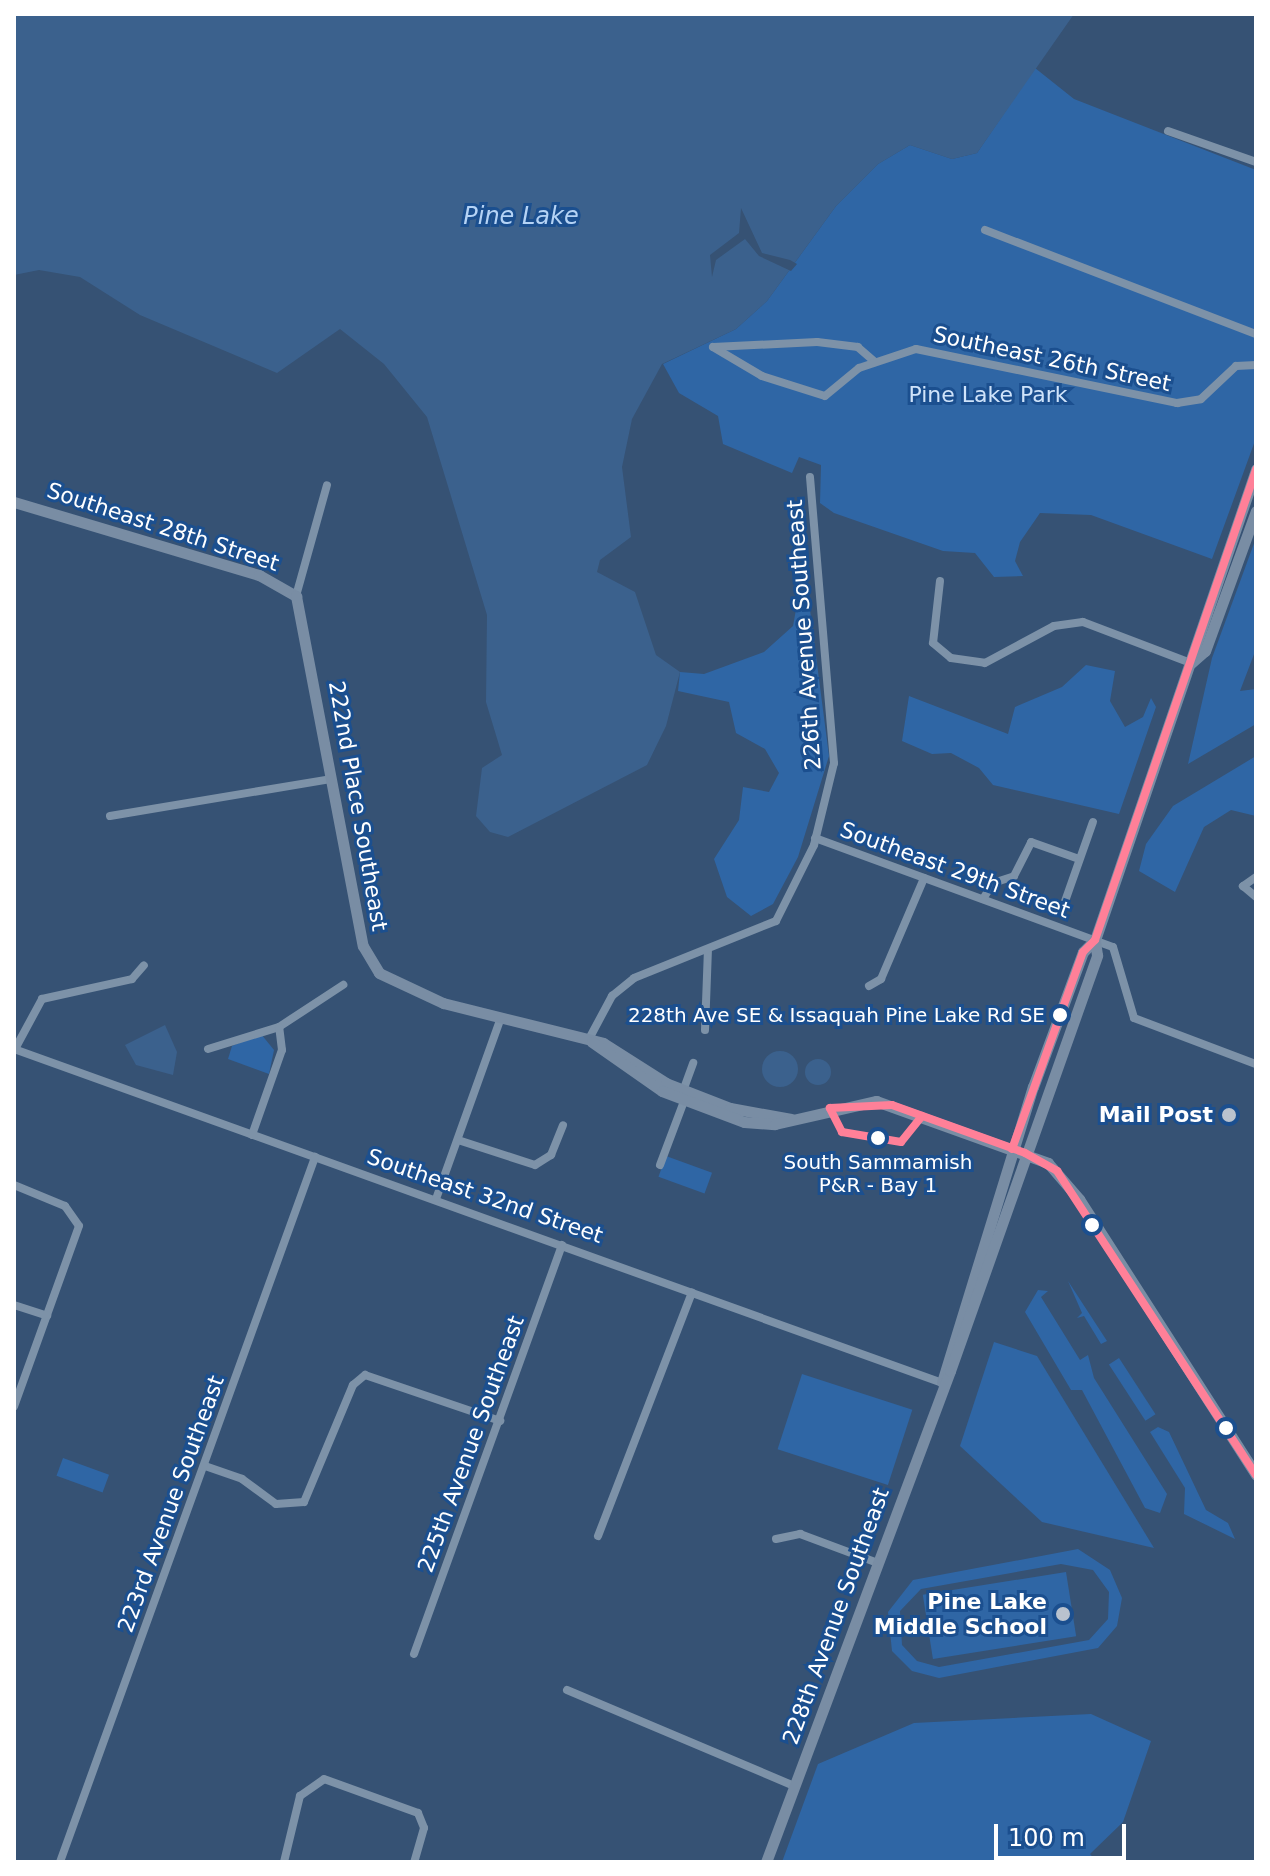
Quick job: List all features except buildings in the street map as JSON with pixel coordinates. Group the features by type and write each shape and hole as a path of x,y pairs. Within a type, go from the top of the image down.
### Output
{"main road":[{"name":"228th Avenue Southeast","path":"942,1383 1012,1149 1083,952 1095,940 1256,469"},
{"name":"Southeast 28th Street","path":"14,502 259,575 296,596"},
{"name":"228th Avenue Southeast","path":"1191,663 1205,651 1256,511"},
{"path":"1222,563 1235,569"},
{"name":"222nd Place Southeast","path":"296,596 367,955 388,980 420,995 500,1020 589,1039"},
{"name":"228th Avenue Southeast","path":"766,1862 878,1563 1097,955 1095,940"},
{"path":"589,1039 684,1096 761,1125 876,1101 1025,1153 1066,1181 1256,1475"}],"street":[{"path":"1168,131 1256,162"},
{"path":"985,230 1256,334"},
{"name":"Southeast 26th Street","path":"875,362 858,347 817,342 713,347 813,395 838,390 875,362 931,349 1177,403 1201,399 1236,366 1256,365"},
{"name":"226th Avenue Southeast","path":"708,950 776,921 815,838 834,763 810,477"},
{"path":"296,596 327,485"},
{"path":"940,581 933,643 951,658 985,663 1054,626 1083,622 1191,663"},
{"path":"110,816 332,779"},
{"path":"1063,907 1093,822"},
{"name":"Southeast 29th Street","path":"815,838 1095,940 1121,954 1134,1018 1256,1064"},
{"path":"983,899 993,883 1014,876 1031,842 1079,859"},
{"path":"1256,877 1243,886 1256,897"},
{"path":"869,986 881,979 924,878"},
{"path":"589,1039 624,985 708,950 705,1030"},
{"path":"14,1049 42,999 132,979 144,965"},
{"path":"208,1049 279,1027 343,985"},
{"path":"436,1199 500,1020"},
{"path":"252,1135 282,1050 279,1027"},
{"name":"Southeast 32nd Street","path":"14,1049 942,1383"},
{"path":"660,1165 693,1063"},
{"path":"458,1140 535,1165 551,1155 563,1125"},
{"name":"223rd Avenue Southeast","path":"60,1862 315,1157"},
{"path":"14,1185 74,1216 77,1234 14,1407"},
{"name":"225th Avenue Southeast","path":"414,1654 562,1245"},
{"path":"598,1536 692,1292"},
{"path":"14,1305 47,1316"},
{"path":"205,1466 242,1479 276,1504 294,1506 315,1489 353,1385 365,1375 500,1421"},
{"path":"776,1539 800,1534 878,1563"},
{"path":"567,1690 794,1786"},
{"path":"284,1862 300,1796 314,1781 406,1806 423,1820 414,1862"}],"green space":[{"name":"Pine Lake Park","path":"1035,68 1074,99 1256,170 1256,438 1212,559 1091,515 1040,513 1020,542 1015,561 1023,576 994,577 975,553 943,551 834,513 820,503 821,465 799,457 792,473 723,444 718,416 679,393 663,364 736,329 767,301 836,206 878,164 910,145 952,159 977,153"},
{"path":"1256,538 1256,649 1240,691 1256,689 1256,724 1188,764 1212,658"},
{"path":"799,593 809,602 829,756 798,857 773,904 751,916 727,897 714,859 739,820 743,787 769,792 779,773 765,749 736,733 729,702 678,691 680,672 704,674 764,652 793,626"},
{"path":"1086,665 1115,671 1110,701 1125,727 1143,717 1151,698 1156,707 1119,814 993,785 979,768 951,753 932,754 902,741 909,696 1008,734 1015,707 1062,687"},
{"path":"1256,756 1256,816 1231,810 1204,827 1175,892 1139,871 1146,844 1173,806"},
{"path":"261,1034 274,1050 269,1074 228,1059 232,1046"},
{"path":"666,1156 712,1173 705,1193 658,1177"},
{"path":"1068,1281 1107,1341 1101,1344 1084,1316 1077,1318 1082,1313"},
{"path":"1038,1290 1048,1291 1041,1297 1080,1360 1088,1355 1094,1378 1167,1494 1160,1513 1145,1508 1082,1390 1071,1390 1025,1312"},
{"path":"994,1342 1037,1356 1154,1548 1042,1522 960,1446"},
{"path":"1119,1358 1155,1414 1145,1421 1109,1365"},
{"path":"802,1374 912,1410 888,1485 778,1449"},
{"path":"1158,1427 1169,1432 1206,1510 1228,1523 1235,1539 1184,1514 1185,1488 1150,1432"},
{"path":"63,1458 109,1475 103,1493 57,1476"},
{"path":"1078,1549 1110,1570 1122,1598 1117,1626 1098,1648 939,1678 912,1671 892,1651 888,1612 913,1580","holes":["1061,1564 1093,1570 1109,1592 1108,1619 1089,1640 939,1667 917,1661 902,1645 900,1611 921,1589"]},
{"path":"1066,1572 1076,1636 933,1659 923,1595"},
{"path":"1091,1714 1151,1741 1123,1822 1090,1854 1097,1862 782,1862 818,1764 914,1723"}],"water":[{"name":"Pine Lake","path":"14,14 1074,14 977,153 952,159 910,145 878,164 836,206 767,301 736,329 662,364 632,419 622,467 631,537 600,560 597,572 635,592 656,655 680,672 666,726 647,765 508,837 490,832 476,816 482,768 502,755 486,702 487,615 427,417 384,364 340,329 277,373 140,315 80,277 39,270 14,275"},
{"path":"165,1025 177,1052 173,1075 136,1065 125,1045"},
{"path":"780,1051 793,1056 798,1069 793,1082 780,1087 767,1082 762,1069 767,1056"},
{"path":"818,1059 827,1063 831,1072 827,1081 818,1085 809,1081 805,1072 809,1063"}],"pier":[{"path":"741,208 762,253 797,264 791,271 759,256 745,239 716,260 712,277 710,255 739,233"}],"transit line":[{"path":"1012,1149 1083,952 1095,940 1256,469"},
{"path":"922,1116 901,1142 842,1132 830,1108 892,1105 1025,1153 1057,1171 1256,1475"}],"place":[{"name":"228th Ave SE & Issaquah Pine Lake Rd SE","path":"1060,1015"},
{"name":"Mail Post","path":"1229,1115"},
{"name":"South Sammamish P&R - Bay 1","path":"878,1138"},
{"name":"Pine Lake Middle School","path":"1063,1614"}]}
